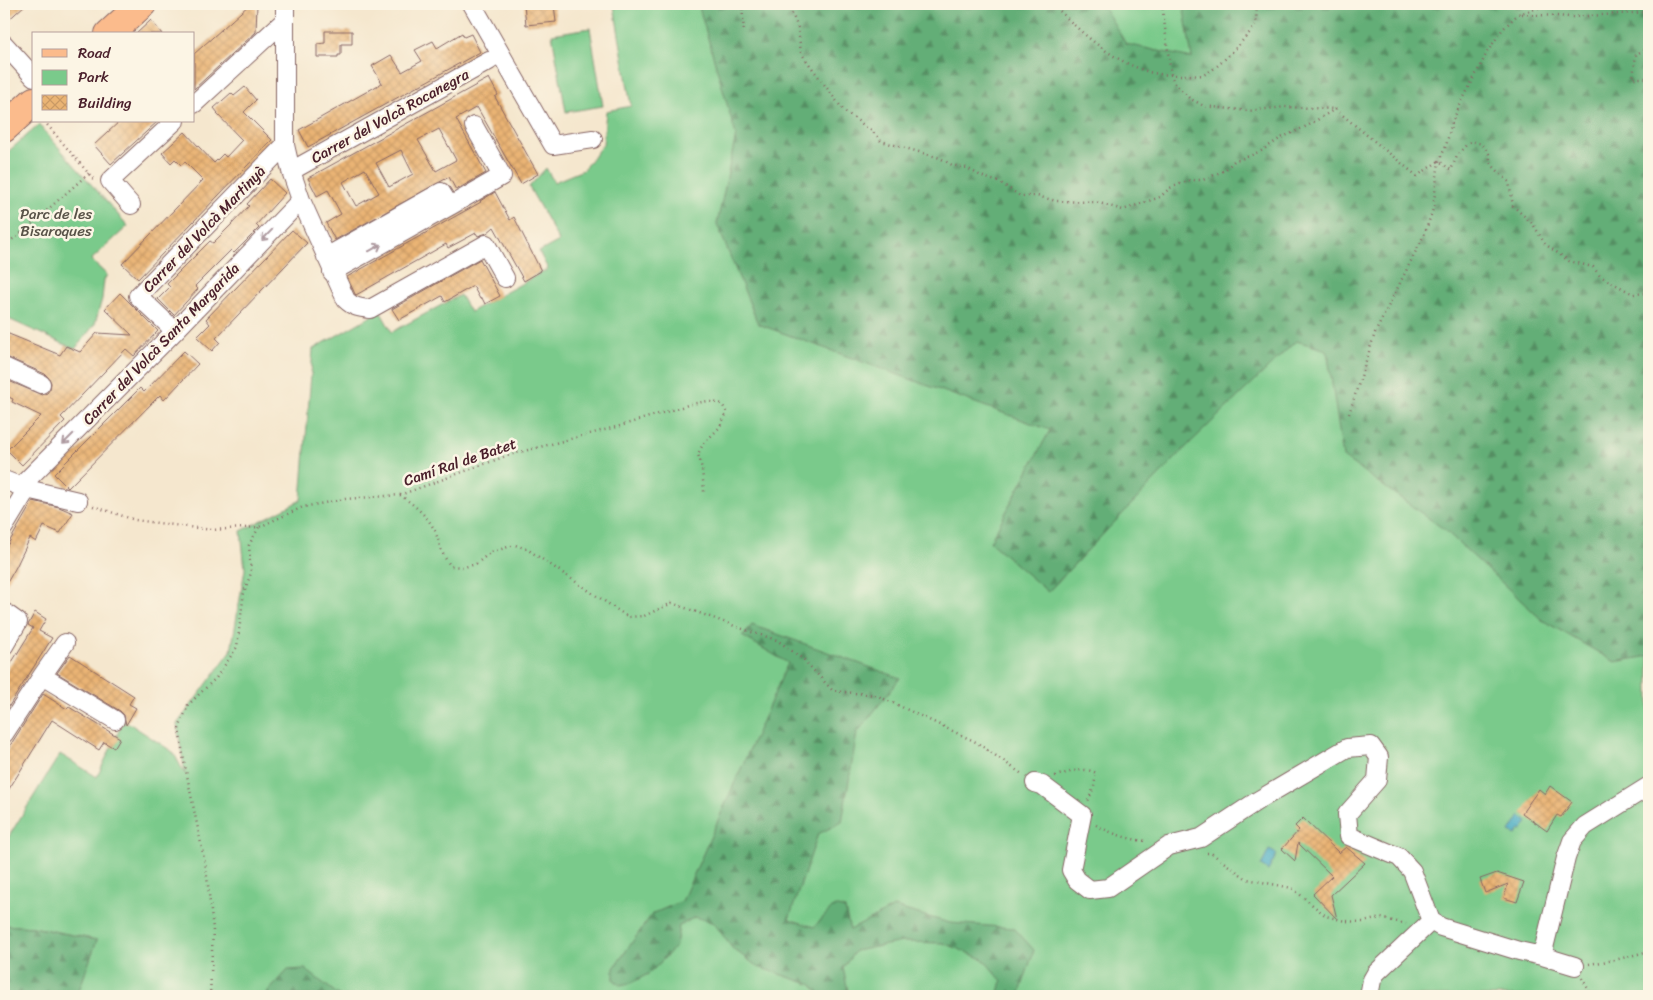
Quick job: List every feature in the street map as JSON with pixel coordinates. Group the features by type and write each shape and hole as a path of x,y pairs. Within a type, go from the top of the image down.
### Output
{"main road":[{"path":"111,32 142,4"},
{"path":"4,128 32,103"}],"street":[{"path":"472,4 553,145 593,139"},
{"path":"195,103 285,12"},
{"path":"285,12 285,145 291,171 301,200 346,300 352,306 370,309 486,244 505,278"},
{"path":"4,44 32,75"},
{"name":"Carrer del Volcà Rocanegra","path":"291,171 489,60"},
{"path":"131,205 110,181 174,122"},
{"path":"329,264 450,206 502,176 474,126"},
{"name":"Carrer del Volcà Martinyà","path":"176,331 138,296 285,145"},
{"name":"Carrer del Volcà Santa Margarida","path":"4,527 17,485 176,331 301,200"},
{"path":"4,367 41,384"},
{"path":"17,485 78,501"},
{"path":"4,612 18,622 4,646"},
{"path":"4,734 65,643"},
{"path":"42,676 115,720"},
{"path":"1038,784 1082,814 1071,870 1077,880 1090,890 1108,888 1169,846 1201,838 1257,801 1346,748 1371,746 1379,757 1377,780 1346,814 1349,836 1400,857 1412,870 1431,922 1441,927 1518,951 1575,966"},
{"path":"1542,956 1566,858 1572,841 1585,826 1649,786"},
{"path":"1369,996 1372,980 1376,973 1431,922"}],"path":[{"path":"742,4 744,33"},
{"path":"788,4 798,28 801,53 844,111 872,131 881,141 940,158 952,165 967,168 981,176 1001,183 1020,196 1037,196 1056,201 1096,202 1123,210 1160,197 1170,188 1190,180 1203,180 1225,170 1235,160 1261,151 1335,109"},
{"path":"1053,4 1095,44 1146,72 1171,75 1203,75 1219,64 1256,25 1257,4"},
{"path":"1162,4 1171,75 1174,82 1189,98 1204,106 1248,112 1285,107 1335,109 1417,176 1439,161"},
{"path":"1349,414 1375,333 1425,233 1434,209 1439,161 1456,115 1488,51 1502,30 1518,14 1552,4"},
{"path":"1518,14 1572,17 1649,12"},
{"path":"1649,48 1636,54 1633,78 1649,78"},
{"path":"45,122 102,188 110,181"},
{"path":"1439,161 1451,170 1458,154 1467,144 1474,142 1482,144 1489,154 1491,164 1508,182 1513,206 1533,224 1545,244 1569,262 1593,268 1600,276 1634,294 1649,292"},
{"path":"4,244 19,235 88,174"},
{"name":"Camí Ral de Batet","path":"78,501 134,520 212,530 259,527 304,507 346,499 400,495 509,455 620,426 691,404 708,401 722,404 727,413 719,428 703,444 698,454 702,469 704,492"},
{"path":"400,495 419,508 434,530 442,556 451,566 464,567 476,564 491,552 515,545 527,549 628,617 644,616 672,604 777,640 803,660 834,692 876,695 976,742 1038,784 1050,777 1081,770 1091,770 1096,773 1094,787 1082,814 1095,825 1111,833 1169,846"},
{"path":"210,996 213,929 206,868 179,729 188,705 216,678 237,646 244,592 251,573 250,545 259,527"},
{"path":"1203,852 1211,854 1247,879 1292,888 1326,916 1345,921 1363,922 1380,918 1415,926 1431,922"},
{"path":"1592,996 1575,966 1615,960 1649,952"}],"green space":[{"path":"615,4 1649,4 1649,996 77,996 96,940 33,927 4,925 4,844 60,754 97,777 124,720 173,752 185,774 177,724 231,651 245,569 241,531 301,500 313,349 380,311 392,332 460,295 470,312 548,269 539,252 559,241 529,187 546,168 554,182 583,170 603,144 606,111 631,106"},
{"path":"698,4 1102,4 1126,44 1192,58 1183,4 1649,4 1649,656 1615,662 1542,620 1445,530 1343,457 1327,350 1296,341 1190,443 1048,592 990,542 1050,430 758,324 717,224 736,135"},
{"path":"590,28 603,106 566,112 552,34"},
{"name":"Parc de les Bisaroques","path":"39,125 128,226 91,260 107,275 104,280 102,299 95,324 75,349 4,317 4,155"},
{"path":"752,625 900,678 857,733 842,822 818,834 789,919 814,927 834,906 845,909 850,930 894,907 950,923 1014,928 1034,950 1019,996 998,996 1002,981 983,959 943,943 902,942 855,951 843,968 849,996 820,996 812,985 758,967 732,948 714,923 695,917 679,926 676,946 650,973 631,983 620,985 614,980 614,968 652,914 682,901 788,663 742,636"},
{"path":"4,925 33,927 97,940 77,996 4,996"},
{"path":"305,969 340,996 264,996 288,970"}],"water":[{"path":"1520,816 1528,822 1522,831 1520,830 1516,835 1510,832"},
{"path":"1269,850 1277,854 1268,871 1261,866"}],"building":[{"path":"4,4 26,4 4,24"},
{"path":"250,4 257,4 256,32 195,88 195,53"},
{"path":"524,4 554,4 556,22 526,25"},
{"path":"151,20 160,32 138,32"},
{"path":"325,31 352,31 352,44 341,44 341,55 338,55 338,57 317,57 317,44 325,43"},
{"path":"462,33 464,37 471,34 480,52 308,147 299,130 382,83 372,66 391,55 402,72 422,61 415,50 433,41 437,48"},
{"path":"489,78 498,95 495,97 538,174 521,184 477,107 456,119 486,173 456,190 449,177 335,240 326,223 341,214 328,190 317,196 308,178","holes":["439,129 456,160 436,171 418,140","401,150 413,174 389,187 376,163","365,169 379,193 356,206 343,182"]},
{"path":"245,87 256,100 244,112 272,140 138,279 122,264 203,180 185,162 181,165 175,159 171,163 162,153 185,132 214,163 223,154 226,157 242,140 217,114 214,108 231,93 234,96"},
{"path":"119,122 157,122 111,164 94,145"},
{"path":"270,179 285,193 256,225 259,228 234,253 231,250 195,286 198,289 174,315 158,299 170,287 167,284 210,241 213,243 231,225"},
{"path":"495,192 510,220 514,217 541,271 524,281 494,227 487,233 478,236 476,233 448,248 446,244 355,294 347,277 481,202"},
{"path":"292,230 307,243 216,338 220,342 212,351 197,337 210,324 206,319"},
{"path":"480,259 500,296 485,304 473,286 445,302 442,296 399,320 392,309"},
{"path":"120,293 158,331 134,356 126,349 61,417 65,421 22,465 7,450 41,416 12,402 13,399 4,395 4,379 42,395 50,389 51,383 45,374 4,356 4,332 60,355 66,346 80,352 97,333 132,335 105,309"},
{"path":"184,351 198,364 164,400 160,395 68,488 54,474 140,388 144,392"},
{"path":"33,501 59,507 73,513 60,533 44,526 36,542 30,538 4,588 4,551"},
{"path":"35,612 46,619 39,631 52,638 4,714 4,675 33,628 28,625"},
{"path":"70,655 134,696 129,704 136,708 126,725 124,715 120,711 57,673"},
{"path":"43,694 67,709 69,707 120,738 114,748 104,742 99,750 52,720 4,797 4,755"},
{"path":"1550,786 1572,802 1561,817 1557,815 1547,831 1522,813 1539,789 1545,794"},
{"path":"1303,818 1339,853 1346,847 1365,863 1331,895 1337,919 1313,894 1332,876 1298,843 1295,861 1282,849 1299,830 1295,826"},
{"path":"1497,873 1524,882 1517,902 1504,898 1508,884 1485,893 1480,879"}]}
